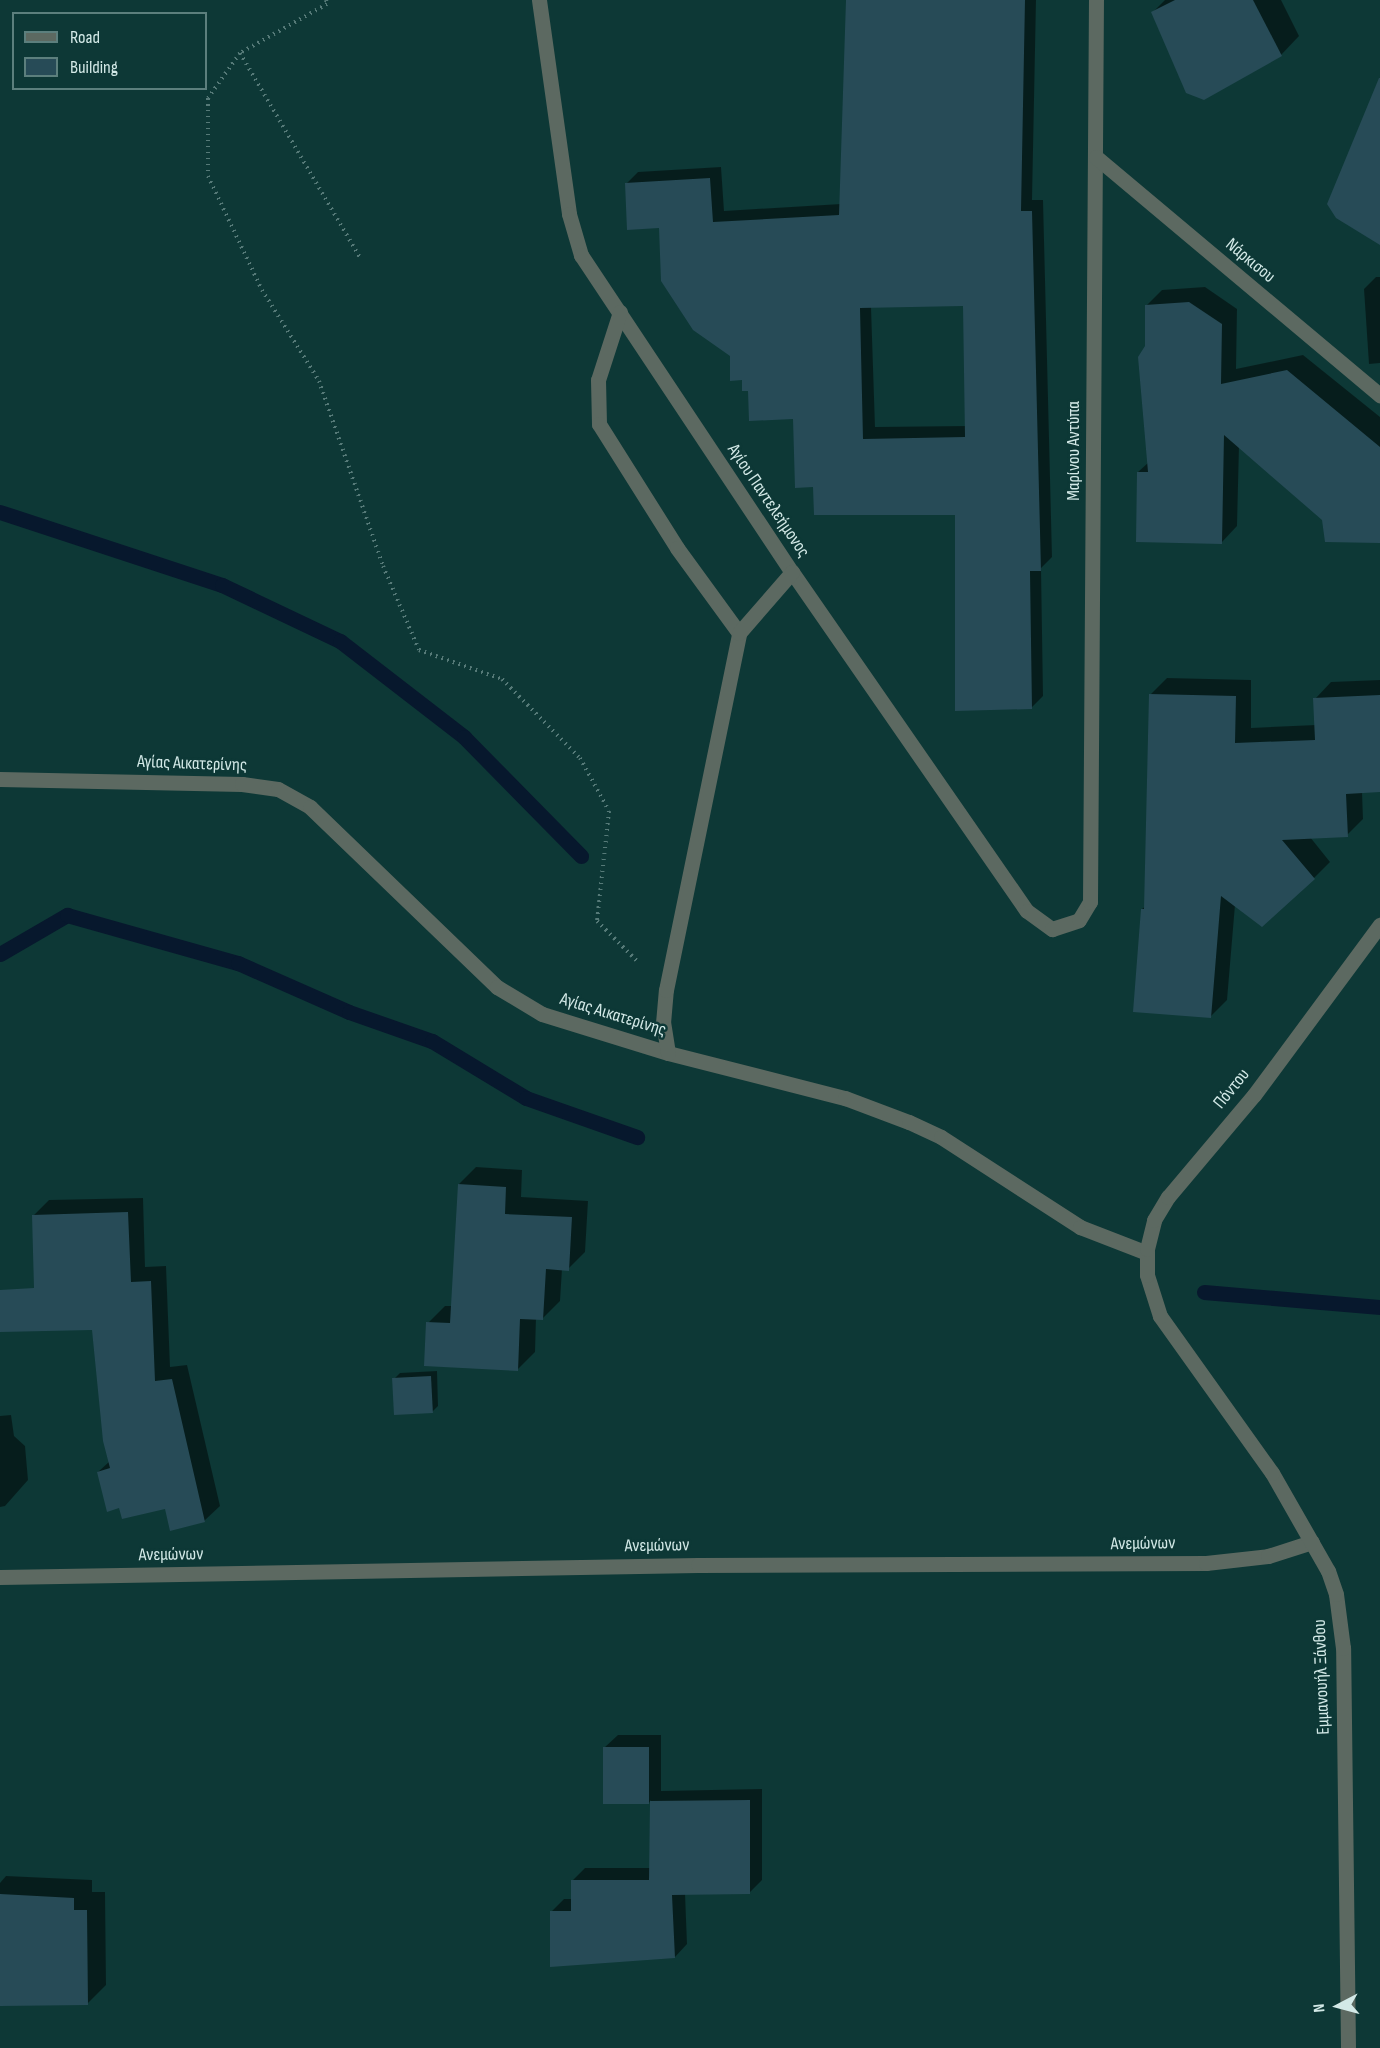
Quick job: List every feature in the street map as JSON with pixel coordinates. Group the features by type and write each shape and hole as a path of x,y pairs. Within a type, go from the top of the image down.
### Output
{"street":[{"name":"Αγίου Παντελεήμονος","path":"539,0 574,237 581,255 792,572 1027,911 1052,929 1079,920 1090,902"},
{"name":"Μαρίνου Αντύπα","path":"1090,902 1096,0"},
{"name":"Νάρκισου","path":"1096,157 1380,395"},
{"path":"620,312 598,380 599,424 677,548 739,633"},
{"path":"668,1053 663,1023 666,990 739,633 792,572"},
{"name":"Αγίας Αικατερίνης","path":"0,779 242,784 278,789 310,807 497,987 543,1014 668,1053 845,1098 909,1122 941,1137 1080,1227 1147,1253"},
{"name":"Πόντου","path":"1150,1287 1147,1253 1154,1220 1168,1197 1254,1095 1380,925"},
{"name":"Εμμανουήλ Ξάνθου","path":"1150,1287 1167,1327 1272,1473 1312,1542 1328,1571 1342,1621 1348,2048"},
{"name":"Ανεμώνων","path":"0,1577 698,1565 1206,1563 1268,1556 1312,1542"}],"path":[{"path":"326,0 327,4 240,53 208,99 208,176 262,290 320,381 383,566 419,650 502,679 580,758 609,811 597,921 666,990"},
{"path":"240,53 361,259"}],"building":[{"path":"846,0 1025,0 1021,211 1032,211 1041,571 1030,571 1032,709 955,711 955,515 814,515 813,487 795,488 793,419 749,421 748,391 742,391 742,380 730,381 730,356 693,330 661,281 659,228 627,230 625,183 710,178 713,222 839,215","holes":["963,306 965,437 863,439 860,308"]},
{"path":"1175,0 1253,0 1282,56 1204,100 1186,93 1151,12"},
{"path":"1379,78 1380,245 1336,218 1327,204"},
{"path":"1189,302 1222,324 1221,384 1287,370 1380,447 1380,543 1325,542 1322,520 1224,435 1222,544 1136,542 1137,472 1148,472 1138,357 1145,346 1145,305"},
{"path":"1149,694 1236,696 1235,743 1315,740 1313,698 1380,695 1380,792 1346,794 1348,837 1282,840 1315,879 1262,927 1221,896 1211,1018 1133,1012 1141,909 1144,909"},
{"path":"458,1184 506,1187 505,1214 572,1217 569,1271 546,1269 543,1320 520,1319 518,1371 424,1366 426,1322 450,1323"},
{"path":"128,1212 131,1282 151,1281 155,1381 172,1379 205,1522 170,1531 165,1509 122,1519 119,1508 107,1512 97,1472 110,1468 103,1441 92,1330 0,1332 0,1290 34,1288 32,1215"},
{"path":"431,1376 433,1413 394,1415 392,1378"},
{"path":"603,1747 649,1747 649,1804 603,1804"},
{"path":"750,1800 750,1894 672,1895 675,1958 550,1967 550,1911 571,1911 571,1880 649,1880 650,1801"},
{"path":"0,1894 74,1898 74,1910 87,1910 88,2005 0,2006"}],"waterway":[{"path":"0,512 222,585 340,641 464,737 581,856"},
{"path":"0,954 67,915 238,963 349,1012 432,1041 526,1098 637,1137"},
{"path":"1204,1292 1380,1307"}]}
